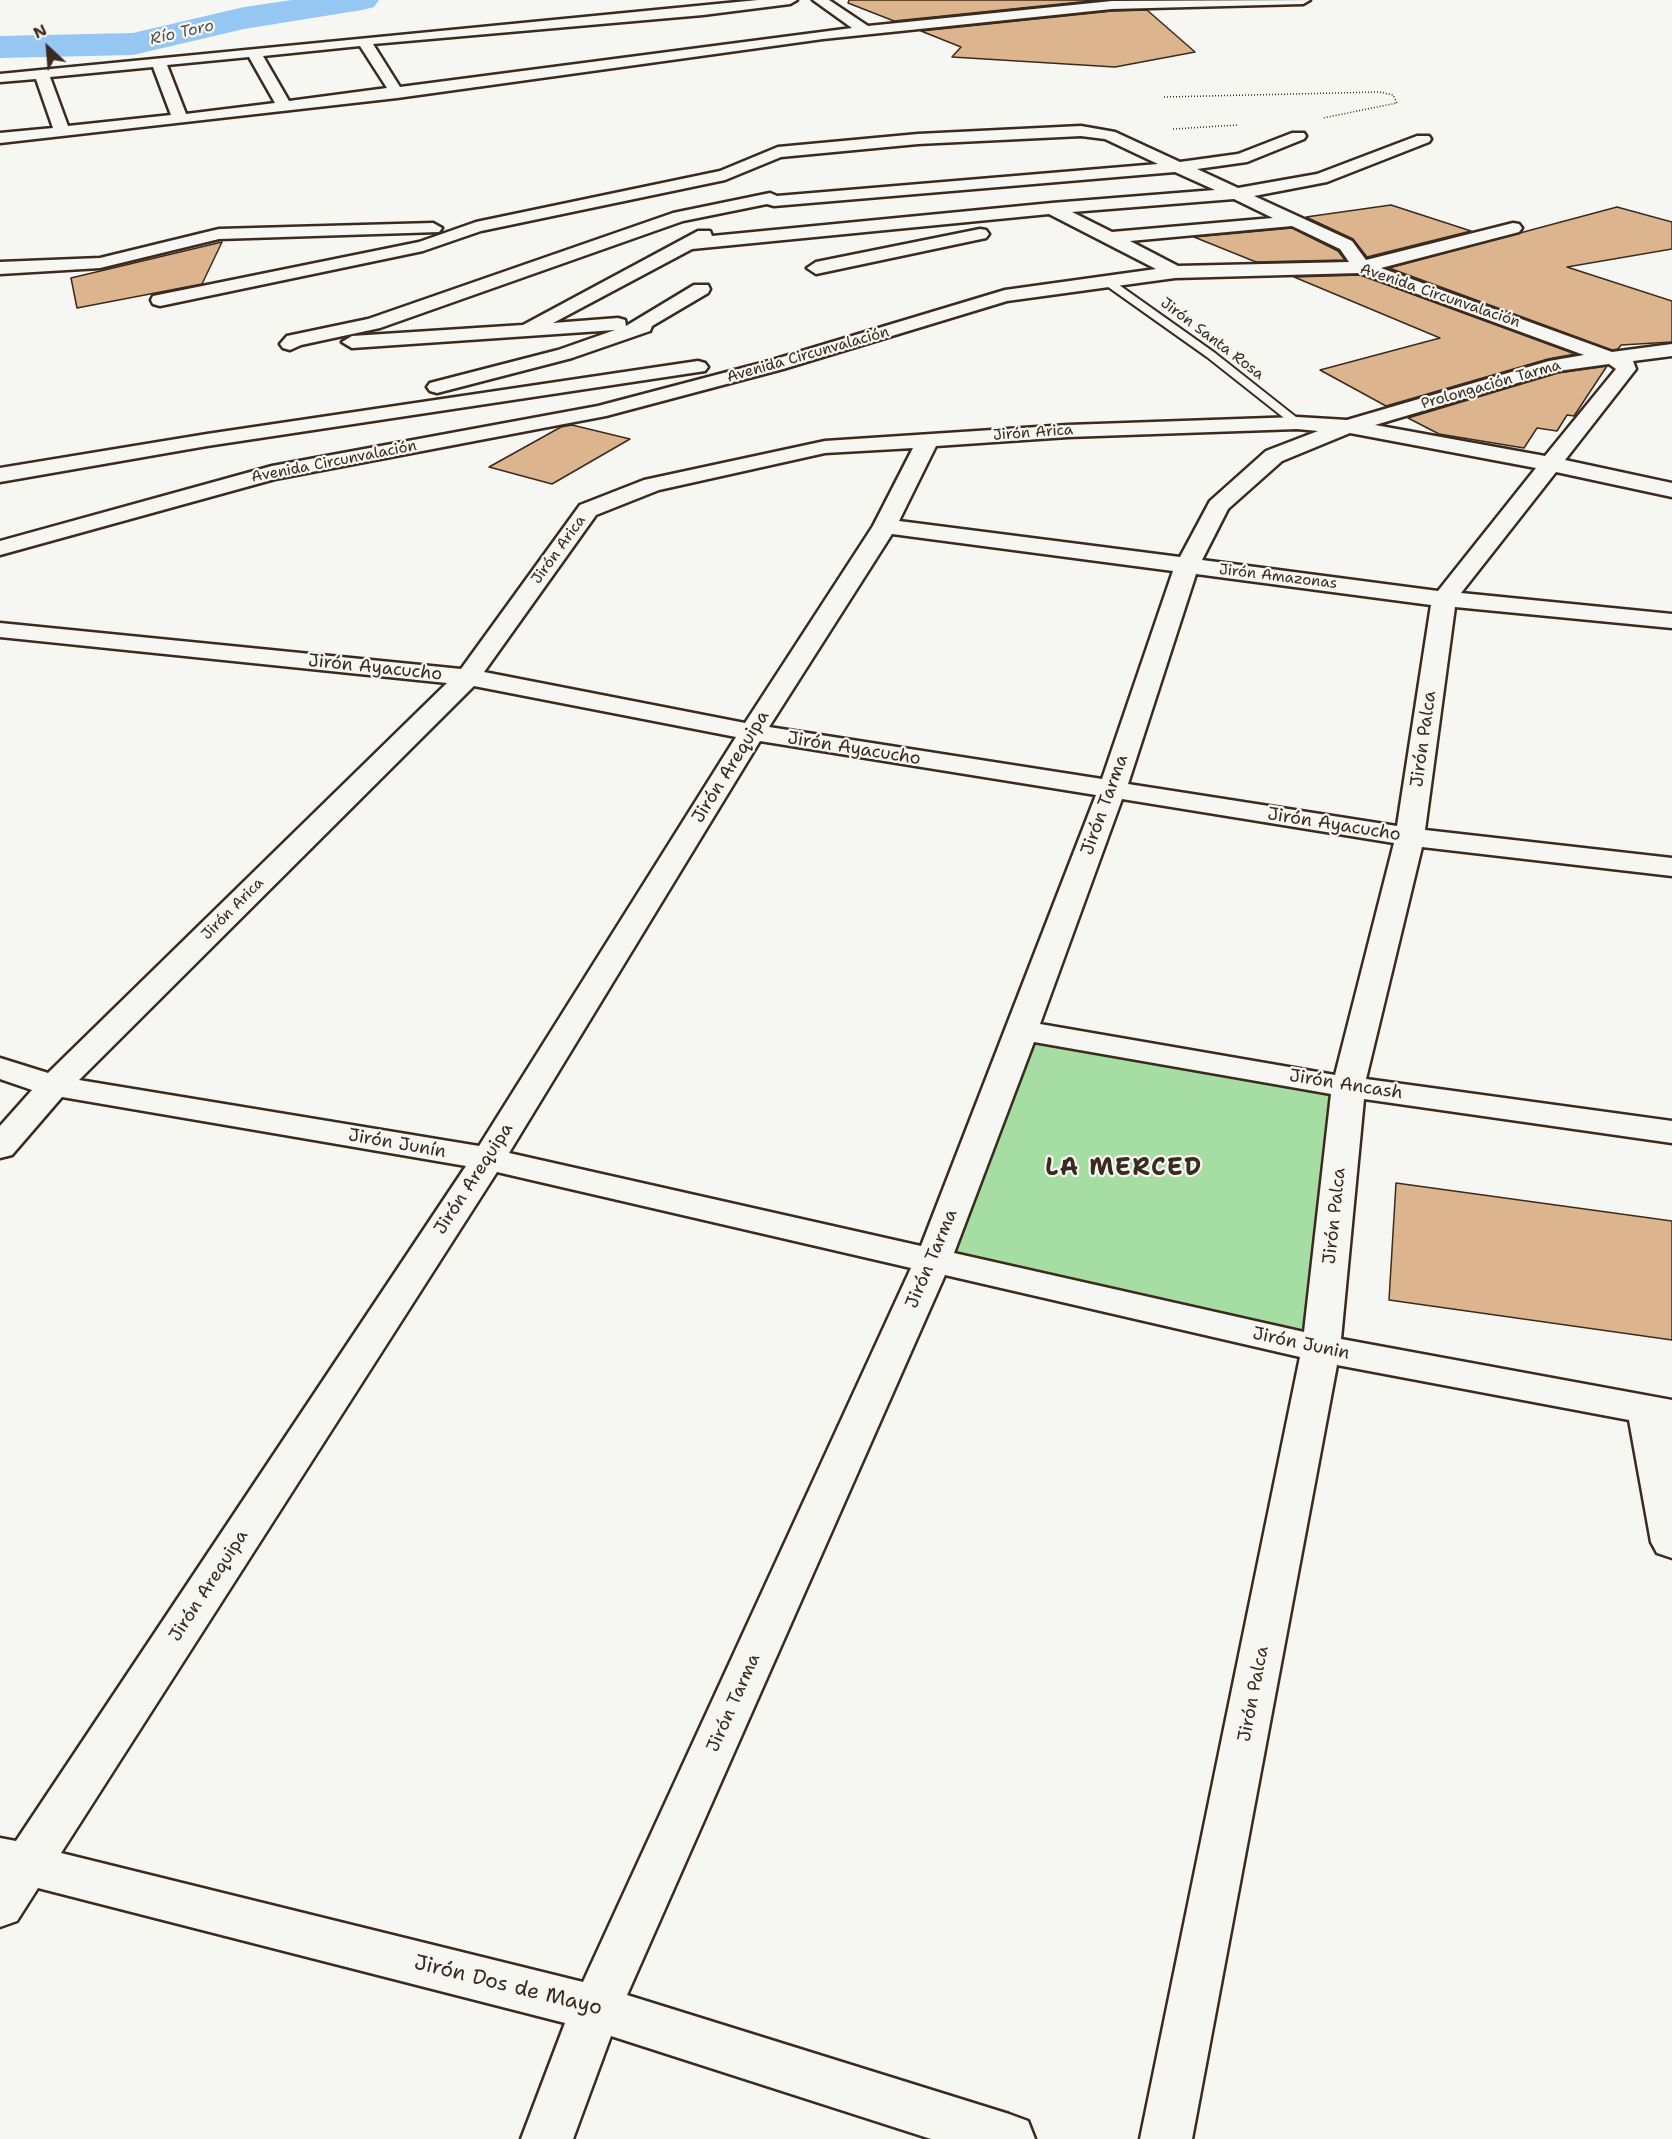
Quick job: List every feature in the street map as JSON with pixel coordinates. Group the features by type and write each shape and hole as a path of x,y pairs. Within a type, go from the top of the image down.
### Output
{"street":[{"path":"0,78 364,41 487,36 592,21 790,0"},
{"path":"820,0 866,30"},
{"path":"0,138 285,107 866,30 976,19 1077,4 1303,0"},
{"path":"962,6 976,19"},
{"path":"703,11 750,45"},
{"path":"592,21 611,34"},
{"path":"364,41 397,93"},
{"path":"630,46 649,59"},
{"path":"254,53 285,107"},
{"path":"505,59 519,77"},
{"path":"159,63 180,119"},
{"path":"42,75 62,131"},
{"path":"160,300 423,246 476,227 725,175 778,152 918,139 1100,132 1346,245 1362,267 1513,228"},
{"path":"701,289 642,324 303,346 290,344 294,340 373,324 413,308 679,217 772,200 1177,167 1241,159 1298,136"},
{"path":"918,139 950,155"},
{"path":"685,244 1060,212 1235,194 1321,178 1423,140"},
{"path":"971,166 1175,272"},
{"path":"725,175 742,180 772,200"},
{"path":"524,331 772,200"},
{"path":"816,268 1060,212"},
{"path":"1109,238 1293,221"},
{"path":"0,268 100,263 219,234 476,227"},
{"name":"Avenida Circunvalación","path":"0,548 272,473 599,412 842,345 1005,296 1175,272 1362,267 1613,357"},
{"path":"253,434 288,422 404,396 565,354 643,327 642,324"},
{"path":"0,476 253,434 842,345"},
{"name":"Prolongación Tarma","path":"1348,426 1556,365 1672,350"},
{"path":"1444,599 1626,369 1624,363 1613,357"},
{"name":"Jirón Arica","path":"0,1147 54,1086 468,677 588,510 652,485 825,447 1068,431 1297,423 1348,426"},
{"path":"1348,426 1551,464 1672,490"},
{"name":"Jirón Tarma","path":"548,2139 596,2008 947,1229 1112,790 1187,566 1218,506 1274,456 1348,426"},
{"name":"Jirón Arequipa","path":"0,1906 13,1862 488,1159 752,732 885,526 928,440"},
{"name":"Jirón Amazonas","path":"885,526 1444,599 1672,621"},
{"name":"Jirón Palca","path":"1166,2139 1322,1349 1348,1087 1410,837 1444,599"},
{"name":"Jirón Ayacucho","path":"0,630 468,677 752,732 1112,790 1410,837 1672,867"},
{"name":"Jirón Ancash","path":"1021,1030 1348,1087 1672,1132"},
{"name":"Jirón Junín","path":"0,1068 54,1086 488,1159 932,1261"},
{"name":"Jirón Junin","path":"932,1261 1322,1349 1659,1411"},
{"path":"1659,1411 1672,1542"},
{"name":"Jirón Dos de Mayo","path":"13,1862 596,2008 1009,2139"}],"lane":[{"name":"Jirón Santa Rosa","path":"1108,282 1211,355 1297,423"}],"path":[{"path":"1164,97 1379,92 1393,95 1397,103 1318,118"},
{"path":"1100,132 1241,125"}],"green space":[{"path":"1021,1030 1348,1087 1321,1349 932,1261"}],"building":[{"path":"849,0 1100,0 894,21 848,3"},
{"path":"1147,10 1195,52 1115,67 952,57 961,47 921,31 1112,11"},
{"path":"1391,205 1471,231 1367,257 1353,239 1306,217"},
{"path":"1617,207 1672,222 1672,249 1567,267 1672,301 1672,342 1621,345 1618,349 1612,350 1389,268"},
{"path":"1292,228 1338,251 1345,260 1256,262 1194,237"},
{"path":"222,242 202,284 77,308 71,278"},
{"path":"1360,275 1575,354 1548,359 1386,406 1320,370 1440,338 1294,277"},
{"path":"1607,366 1574,416 1567,415 1557,431 1537,428 1524,448 1439,434 1408,418 1558,373"},
{"path":"572,425 630,439 552,484 489,467 561,427"},
{"path":"1396,1183 1672,1221 1672,1340 1389,1300"}],"waterway":[{"name":"Río Toro","path":"0,47 133,44 244,18 362,0"}],"district":[{"name":"LA MERCED","path":"1124,1169"}]}
